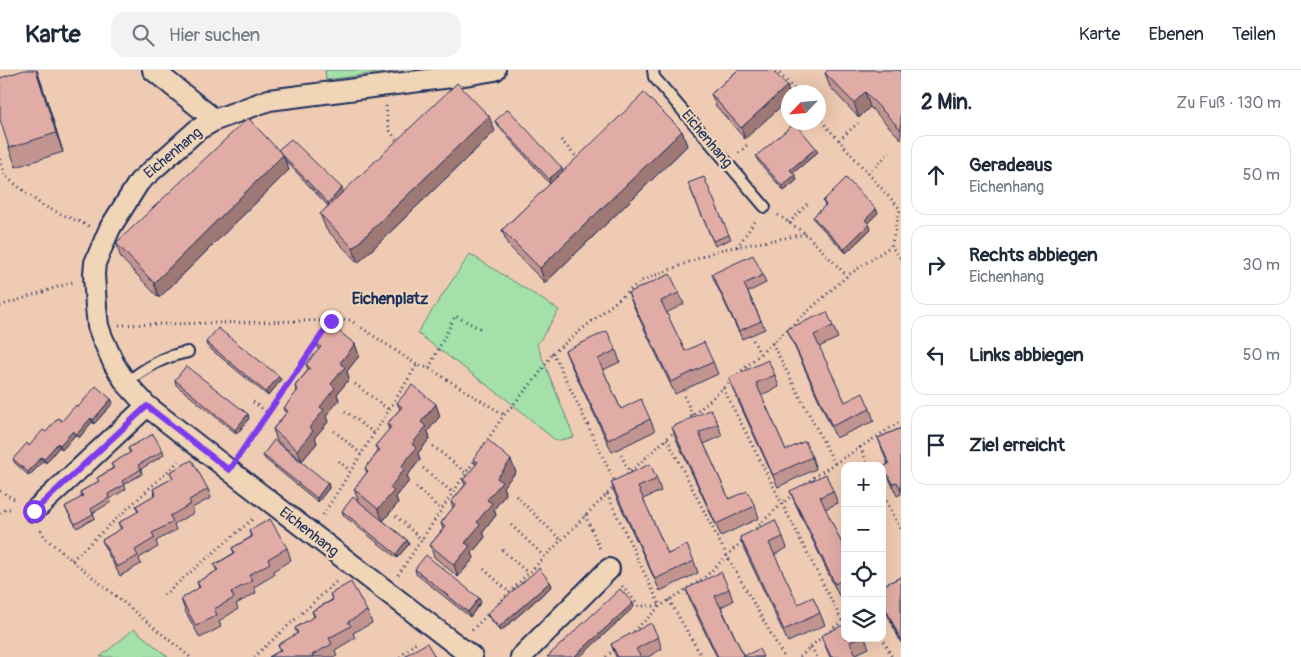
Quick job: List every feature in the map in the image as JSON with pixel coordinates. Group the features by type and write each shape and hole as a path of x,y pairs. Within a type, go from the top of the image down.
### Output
{"street":[{"name":"Eichenhang","path":"153,70 215,120"},
{"name":"Eichenhang","path":"465,651 147,406 126,382 114,364 102,337 98,326 94,274 95,263 107,234 139,182 197,130 215,120 269,100 495,70"},
{"path":"34,511 147,406"},
{"path":"520,657 609,569"}],"lane":[{"name":"Eichenhang","path":"653,70 654,77 765,207"},
{"path":"126,382 153,364 175,354 188,352"}],"path":[{"path":"776,70 790,85"},
{"path":"383,86 389,129 401,148"},
{"path":"839,140 858,123"},
{"path":"686,422 847,276 891,246 900,209 826,126"},
{"path":"561,140 583,163"},
{"path":"868,173 890,152"},
{"path":"0,159 5,176 43,206 107,234"},
{"path":"789,223 808,203"},
{"path":"737,247 765,207 806,234 847,276"},
{"path":"482,448 504,415 537,377 553,352 641,281 719,250 806,234"},
{"path":"891,246 901,259"},
{"path":"0,306 94,274"},
{"path":"429,368 454,316 481,329"},
{"path":"98,326 350,320 417,365 429,368 504,415"},
{"path":"229,470 331,321"},
{"path":"753,340 760,354"},
{"path":"772,343 835,464"},
{"path":"553,352 617,485"},
{"path":"311,533 417,365"},
{"path":"355,384 389,410"},
{"path":"723,388 841,616"},
{"path":"684,396 692,416"},
{"path":"253,402 268,413"},
{"path":"345,411 374,433"},
{"path":"803,487 816,476 901,421"},
{"path":"465,651 510,592 528,573 607,494 680,427"},
{"path":"334,431 361,454"},
{"path":"667,439 727,556 784,657"},
{"path":"72,560 196,445"},
{"path":"433,446 466,473"},
{"path":"860,448 867,462"},
{"path":"621,455 630,473"},
{"path":"388,592 477,456"},
{"path":"339,461 350,471"},
{"path":"423,468 453,493"},
{"path":"416,487 441,510"},
{"path":"626,638 660,606 704,578 796,493"},
{"path":"607,494 660,606"},
{"path":"516,496 561,540"},
{"path":"886,500 901,530"},
{"path":"164,595 272,503"},
{"path":"396,516 422,540"},
{"path":"586,516 609,569 639,606 660,606"},
{"path":"510,525 545,557"},
{"path":"45,538 190,657"},
{"path":"502,550 528,573"},
{"path":"254,657 354,566"},
{"path":"484,569 510,592"},
{"path":"669,600 702,657"},
{"path":"800,657 841,622"},
{"path":"884,642 892,657"},
{"path":"606,657 620,644"},
{"path":"811,647 817,657"}],"green space":[{"path":"325,70 398,70 326,80"},
{"path":"470,254 559,310 537,345 574,437 556,441 510,402 417,333"},
{"path":"134,629 168,657 100,657"}],"building":[{"path":"24,70 36,70 56,133 9,148 0,119 0,78"},
{"path":"738,70 772,70 786,85 781,85 781,91 741,128 711,94"},
{"path":"828,70 901,70 901,130 865,92 854,103 825,73"},
{"path":"457,83 489,116 353,248 320,214"},
{"path":"644,93 682,131 540,268 502,230"},
{"path":"508,109 562,168 549,179 495,121"},
{"path":"248,118 283,155 154,283 116,243"},
{"path":"787,130 801,130 816,148 790,170 795,175 782,186 756,156"},
{"path":"291,139 342,188 328,203 278,150"},
{"path":"704,177 729,235 713,241 688,183"},
{"path":"846,178 876,209 865,220 869,224 844,249 813,217 826,205 823,201"},
{"path":"753,255 763,275 744,284 761,321 739,331 712,274"},
{"path":"670,274 679,293 661,301 685,351 704,342 713,362 671,382 628,293"},
{"path":"827,312 833,326 814,335 845,402 863,393 870,409 832,426 787,329"},
{"path":"331,325 355,344 340,363 345,367 331,384 335,388 320,407 324,410 309,428 313,431 297,450 273,429 288,411 284,408 298,390 295,386 310,368 306,364 321,347 316,343"},
{"path":"218,328 279,376 266,392 206,342"},
{"path":"607,331 616,350 598,359 621,409 641,399 650,419 608,440 565,351"},
{"path":"768,360 775,375 756,383 786,450 805,441 812,457 773,475 729,378"},
{"path":"186,366 248,414 235,430 175,380"},
{"path":"412,385 436,404 421,422 426,427 412,444 416,448 401,467 404,469 390,488 394,491 378,509 354,489 368,471 365,468 380,450 375,446 391,427 387,424 402,407 397,403"},
{"path":"96,386 111,399 93,420 91,418 77,434 73,431 60,445 58,443 44,459 41,457 28,472 13,459 27,443 29,446 43,430 46,432 58,418 62,421 76,405 78,407"},
{"path":"711,409 718,424 699,433 729,499 747,491 755,506 716,524 672,427"},
{"path":"901,428 901,491 897,482 892,484 886,470 886,465 889,464 878,438"},
{"path":"153,434 163,451 138,465 141,469 122,481 124,485 108,494 109,498 91,509 93,514 75,524 65,507 83,496 80,492 99,481 97,478 114,468 111,464 131,452 128,448"},
{"path":"274,440 328,483 317,498 263,455"},
{"path":"488,440 511,460 497,478 502,482 487,500 492,503 477,522 480,525 465,543 470,546 454,565 430,545 445,527 441,523 455,505 451,502 467,483 463,480 478,462 473,459"},
{"path":"192,460 208,489 189,500 191,504 170,516 173,522 152,533 155,538 135,550 138,556 117,567 102,540 122,528 118,523 139,511 136,506 156,494 153,489 173,478 170,472"},
{"path":"650,464 657,479 638,487 668,554 687,545 694,561 655,579 611,482"},
{"path":"826,474 833,491 820,497 841,542 841,581 835,584 790,491"},
{"path":"353,497 407,540 396,554 342,511"},
{"path":"270,519 287,548 268,559 270,563 249,575 252,581 231,592 234,598 214,609 217,615 196,626 181,599 200,587 197,582 218,570 214,565 235,553 232,548 252,537 249,531"},
{"path":"775,520 783,537 769,543 798,604 813,597 820,613 784,630 740,537"},
{"path":"426,555 479,598 468,612 415,569"},
{"path":"539,568 550,582 499,627 487,614"},
{"path":"721,572 729,589 715,596 744,656 759,649 763,657 718,657 686,589"},
{"path":"901,577 901,640 886,609 886,584"},
{"path":"351,582 367,611 348,622 351,626 329,638 332,644 312,655 313,657 269,657 281,650 278,645 298,633 295,628 315,616 312,611 333,600 330,594"},
{"path":"620,589 633,603 574,657 547,657"},
{"path":"651,623 658,637 636,649 641,657 618,657 611,644"},
{"path":"841,626 841,642 850,642 857,657 831,657 821,636"},
{"path":"427,643 435,657 407,657 406,655"}],"district":[{"name":"Eichenplatz","path":"390,299"}],"route":[{"path":"34,511 147,406 229,470 331,321"}]}
